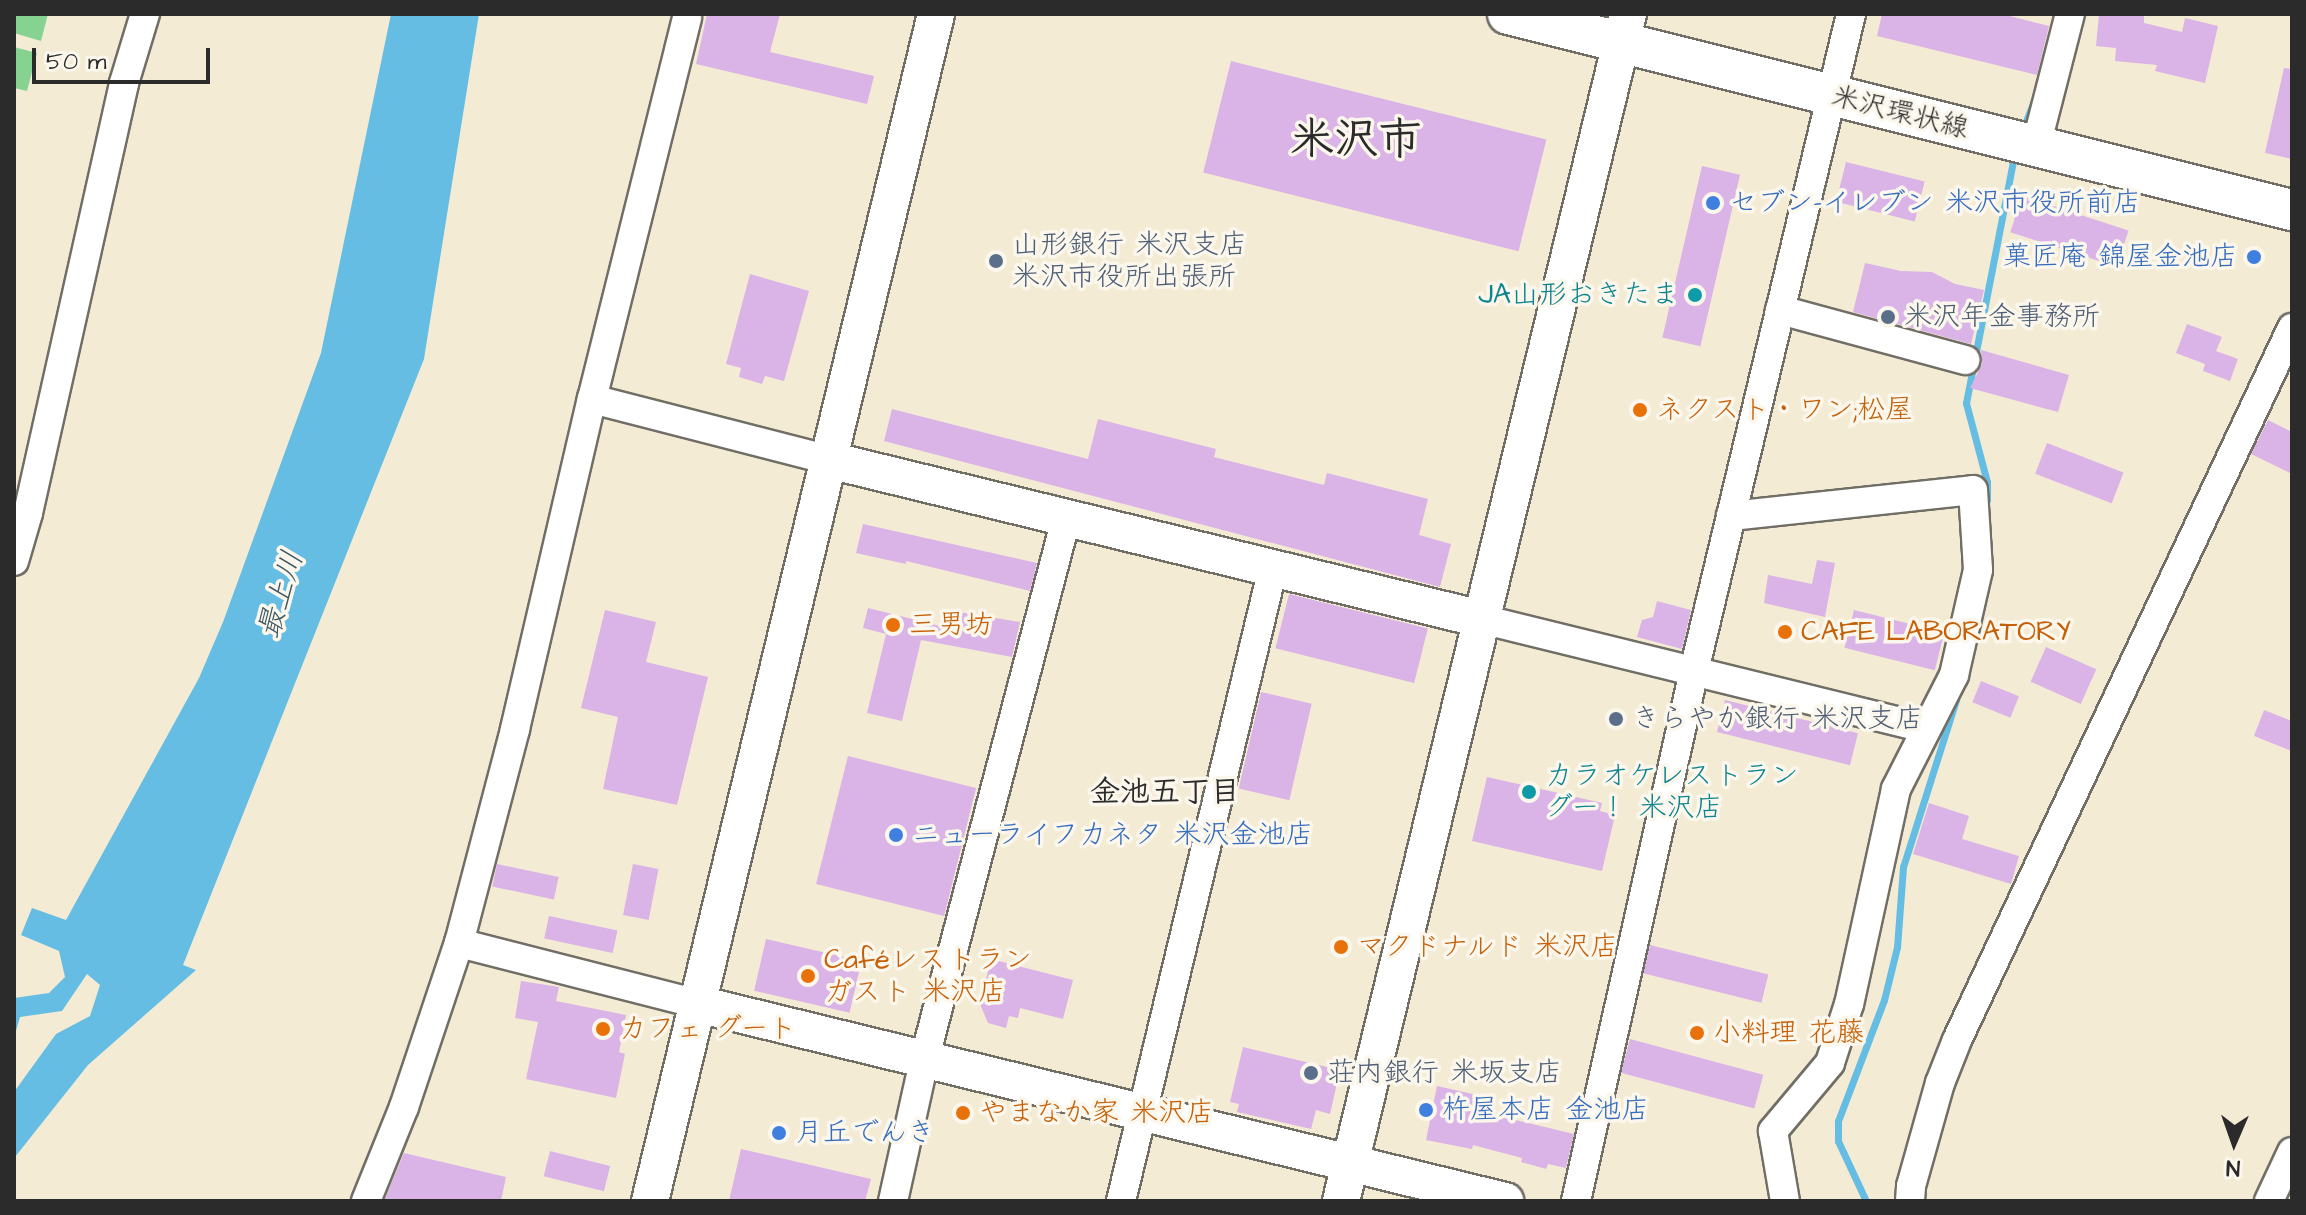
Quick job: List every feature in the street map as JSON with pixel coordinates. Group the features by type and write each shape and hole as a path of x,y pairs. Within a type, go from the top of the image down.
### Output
{"main road":[{"name":"米沢環状線","path":"1508,14 1624,27 1831,97 2292,210"}],"street":[{"path":"14,561 28,513 124,83 145,14"},
{"path":"650,1201 936,14"},
{"path":"1576,1201 1694,671 1851,14"},
{"path":"2036,146 2070,14"},
{"path":"366,1201 404,1107 459,943 515,729 592,399 687,18"},
{"path":"1341,1201 1624,27"},
{"path":"1780,310 1965,360"},
{"path":"1910,1201 1940,1083 1957,1040 2292,328"},
{"path":"592,399 1066,519 1926,728"},
{"path":"1731,516 1973,490 1978,570 1954,675 1896,789 1849,1004 1830,1063 1773,1131 1785,1201"},
{"path":"893,1201 925,1057 1066,519"},
{"path":"1121,1201 1273,568"},
{"path":"459,943 1505,1201"},
{"path":"2269,1201 2292,1152"}],"green space":[{"path":"14,14 48,14 41,41 14,33"},
{"path":"14,47 37,53 27,91 14,88"}],"water":[{"name":"最上川","path":"391,14 479,14 424,359 183,965 196,970 88,1065 15,1157 14,1167 14,1092 56,1034 90,1016 100,985 87,974 62,1011 20,1017 14,1038 14,998 49,993 65,977 59,951 21,935 32,908 66,920 199,678 223,622 321,353"}],"building":[{"path":"707,14 780,14 770,52 874,76 867,104 696,64"},
{"path":"1882,14 2002,14 2049,26 2037,75 1877,36"},
{"path":"2099,14 2144,16 2144,23 2182,32 2185,18 2218,26 2205,83 2155,71 2157,65 2115,61 2116,48 2096,46"},
{"path":"1231,61 1546,140 1519,251 1203,173"},
{"path":"2284,68 2292,69 2292,159 2265,153"},
{"path":"1846,162 1925,182 1915,221 1836,202"},
{"path":"1702,166 1740,175 1700,346 1662,337"},
{"path":"2022,196 2129,231 2117,267 2010,232"},
{"path":"1865,263 1901,271 1932,272 1955,284 1984,290 1971,344 1853,312"},
{"path":"750,274 809,291 784,381 765,376 762,384 739,377 741,368 726,364"},
{"path":"2187,324 2222,337 2216,351 2238,359 2230,381 2203,371 2205,364 2176,353"},
{"path":"1981,350 2069,375 2058,412 1970,388 1982,364"},
{"path":"892,409 1088,459 1098,419 1216,449 1214,457 1324,485 1327,473 1428,499 1419,535 1451,544 1440,587 884,441"},
{"path":"2268,420 2292,432 2292,474 2251,454"},
{"path":"2047,443 2124,472 2112,503 2035,474"},
{"path":"863,524 1037,563 1030,591 906,561 906,564 856,553"},
{"path":"1817,560 1835,563 1825,617 1764,603 1768,575 1812,584"},
{"path":"1289,594 1428,629 1414,683 1275,648"},
{"path":"1657,601 1691,610 1682,649 1637,637 1642,620 1653,617"},
{"path":"868,608 956,630 959,612 1020,622 1012,657 921,640 902,721 867,713 886,634 863,628"},
{"path":"605,610 656,622 646,662 708,677 677,805 603,789 618,717 581,708"},
{"path":"1854,610 1944,632 1935,670 1845,648"},
{"path":"2046,647 2096,669 2081,704 2031,682"},
{"path":"1981,681 2019,696 2010,718 1972,702"},
{"path":"1261,692 1312,704 1289,800 1239,788"},
{"path":"1725,700 1858,733 1850,765 1717,732"},
{"path":"2264,710 2292,721 2292,751 2254,736"},
{"name":"ニューライフカネタ 米沢金池店","path":"848,756 976,788 944,916 816,884"},
{"path":"1487,777 1602,803 1600,811 1615,815 1602,871 1472,841"},
{"path":"1929,803 1969,816 1962,839 2019,856 2011,884 1913,854"},
{"path":"497,864 559,877 554,900 492,886"},
{"path":"633,864 659,869 649,920 623,915"},
{"path":"549,916 617,931 613,953 544,938"},
{"name":"Caféレストラン ガスト 米沢店","path":"766,939 861,961 850,1013 754,991"},
{"path":"1650,945 1768,975 1761,1003 1643,973"},
{"path":"991,959 1073,980 1063,1019 1020,1008 1018,1018 1009,1016 1006,1028 988,1023 980,1004"},
{"path":"521,981 559,987 556,1001 626,1015 619,1052 625,1054 616,1098 526,1079 538,1022 515,1018"},
{"path":"1630,1039 1763,1075 1754,1109 1621,1073"},
{"path":"1243,1047 1340,1070 1330,1114 1316,1110 1311,1129 1237,1112 1239,1104 1230,1102"},
{"path":"1437,1086 1477,1095 1474,1110 1574,1134 1566,1168 1548,1164 1546,1169 1521,1162 1522,1158 1473,1145 1472,1149 1426,1140"},
{"path":"741,1149 871,1179 865,1201 729,1201"},
{"path":"550,1151 610,1166 604,1191 544,1176"},
{"path":"404,1153 506,1177 501,1201 384,1201"}],"waterway":[{"path":"2023,129 2034,100"},
{"path":"1987,500 1987,482 1966,403 2015,152"},
{"path":"1866,1201 1838,1141 1838,1121 1884,1000 1897,947 1903,867 1956,700"}],"place":[{"name":"セブン-イレブン 米沢市役所前店","path":"1713,203"},
{"name":"菓匠庵 錦屋金池店","path":"2254,257"},
{"name":"山形銀行 米沢支店 米沢市役所出張所","path":"996,261"},
{"name":"JA山形おきたま","path":"1695,295"},
{"name":"米沢年金事務所","path":"1888,317"},
{"name":"ネクスト・ワン;松屋","path":"1640,410"},
{"name":"三男坊","path":"893,625"},
{"name":"CAFE LABORATORY","path":"1785,632"},
{"name":"きらやか銀行 米沢支店","path":"1616,719"},
{"name":"カラオケレストラン グー！ 米沢店","path":"1529,792"},
{"name":"ニューライフカネタ 米沢金池店","path":"896,835"},
{"name":"マクドナルド 米沢店","path":"1341,947"},
{"name":"Caféレストラン ガスト 米沢店","path":"808,976"},
{"name":"カフェ グート","path":"603,1029"},
{"name":"小料理 花藤","path":"1697,1033"},
{"name":"荘内銀行 米坂支店","path":"1311,1073"},
{"name":"杵屋本店 金池店","path":"1426,1110"},
{"name":"やまなか家 米沢店","path":"963,1113"},
{"name":"月丘でんき","path":"779,1133"}],"district":[{"name":"米沢市","path":"1356,141"},
{"name":"金池五丁目","path":"1165,792"}]}
